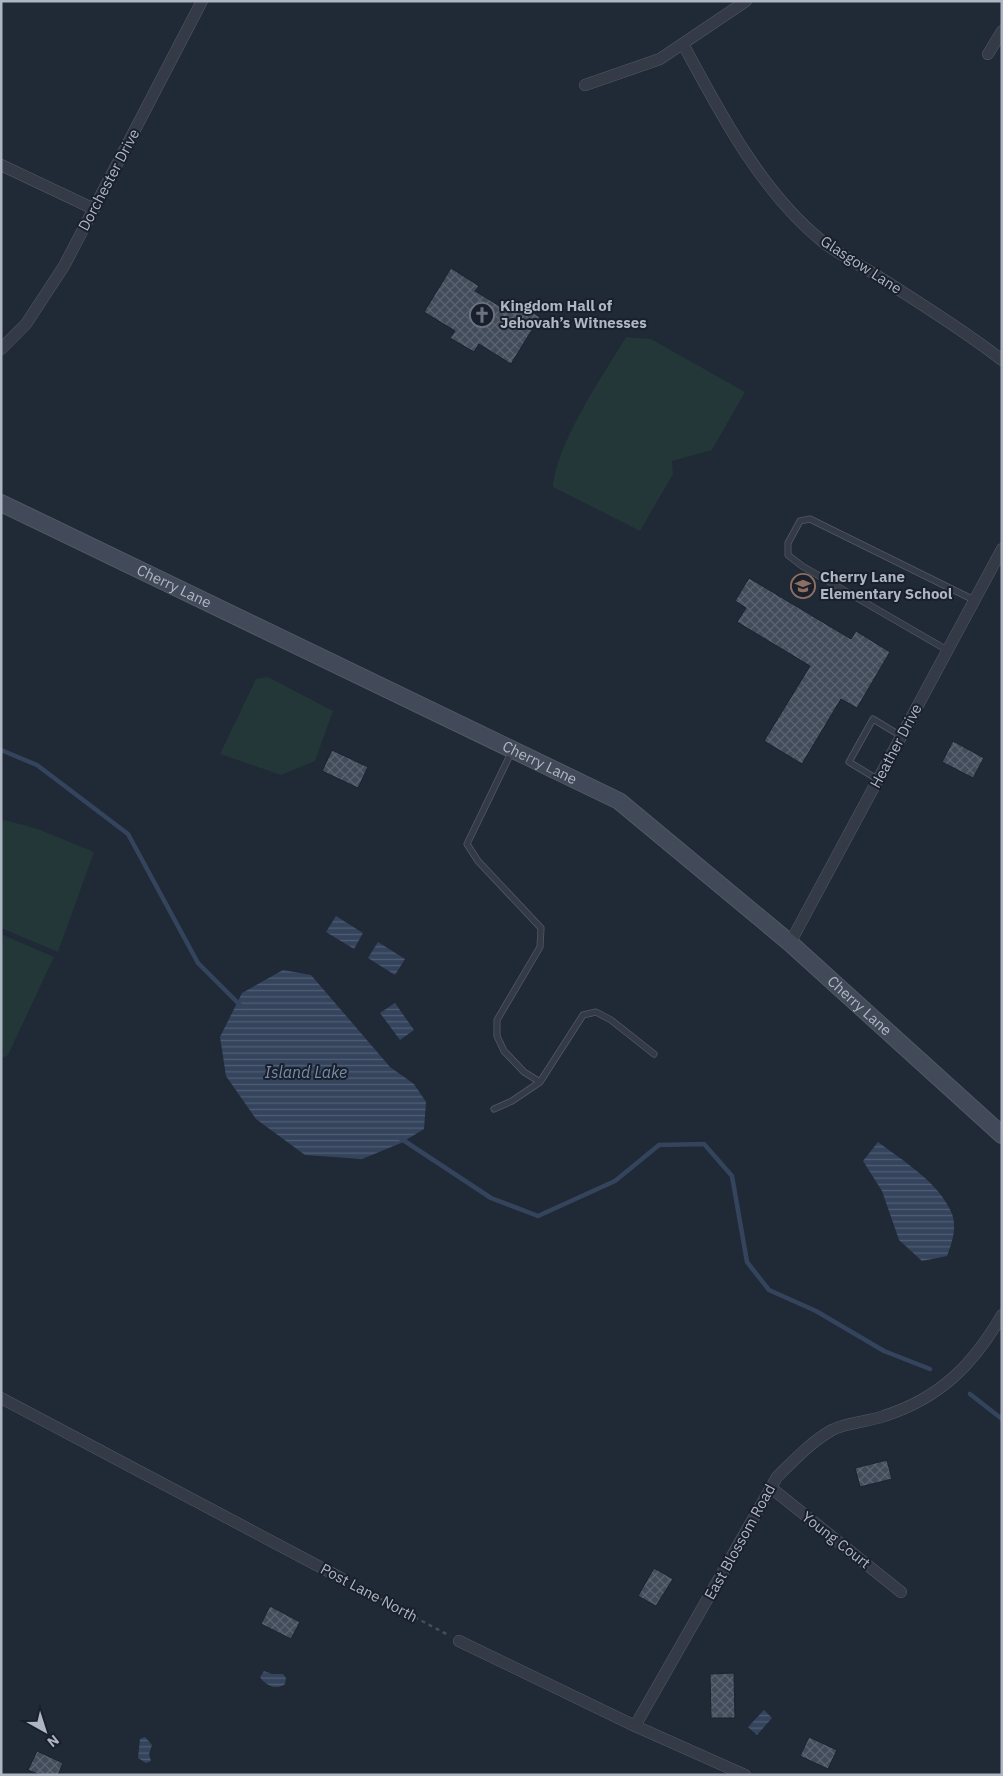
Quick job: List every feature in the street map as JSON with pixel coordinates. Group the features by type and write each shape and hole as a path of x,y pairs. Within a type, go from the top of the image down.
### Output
{"street":[{"name":"Dorchester Drive","path":"1,349 26,324 64,266 202,1"},
{"path":"585,85 660,59 746,1"},
{"path":"988,54 1002,31"},
{"name":"Glasgow Lane","path":"683,44 714,101 750,159 785,205 822,241 972,337 1002,360"},
{"path":"1,165 94,209"},
{"name":"Cherry Lane","path":"1,503 619,801 790,943 1002,1135"},
{"name":"Heather Drive","path":"790,943 1002,548"},
{"name":"East Blossom Road","path":"635,1726 777,1477 809,1445 834,1429 884,1416 927,1398 952,1380 968,1364 990,1336 1002,1315"},
{"name":"Post Lane North","path":"1,1398 341,1578"},
{"name":"Young Court","path":"770,1487 901,1592"},
{"path":"459,1641 635,1726 745,1775"}],"lane":[{"path":"947,650 802,566 788,555 788,543 800,521 810,519 974,600"},
{"path":"877,779 849,762 873,719 901,736"},
{"path":"513,749 467,844 478,861 541,928 540,947 497,1020 497,1036 504,1051 524,1072 540,1082"},
{"path":"494,1109 512,1102 540,1082 583,1014 596,1012 611,1020 654,1054"}],"path":[{"name":"Post Lane North","path":"341,1578 459,1641"}],"shaded area":[{"path":"626,337 651,339 745,392 712,450 672,461 673,474 640,531 553,487 562,451 571,431"},
{"path":"268,677 333,711 315,761 281,775 220,754 256,679"},
{"path":"1,819 38,829 94,852 58,952 1,928"},
{"path":"1,934 54,957 8,1055 1,1059"}],"water":[{"path":"336,916 363,933 354,949 326,932"},
{"path":"378,942 405,959 395,975 368,958"},
{"name":"Island Lake","path":"283,970 311,975 390,1067 414,1084 426,1102 424,1129 401,1143 362,1159 305,1155 256,1119 226,1076 220,1037 242,993"},
{"path":"395,1003 414,1030 400,1040 380,1013"},
{"path":"878,1142 920,1173 939,1192 946,1203 952,1214 954,1225 952,1241 947,1256 922,1261 899,1240 882,1191 863,1161"},
{"path":"264,1671 272,1674 283,1674 286,1678 285,1684 278,1687 268,1685 260,1677"},
{"path":"764,1710 772,1718 757,1735 748,1727"},
{"path":"145,1737 152,1745 149,1754 151,1761 146,1763 138,1758 140,1739"}],"building":[{"name":"Kingdom Hall of Jehovah’s Witnesses","path":"451,268 479,286 475,291 503,308 509,298 540,317 511,364 479,344 474,352 450,338 455,331 424,312"},
{"path":"749,578 851,639 856,631 890,652 857,708 841,699 802,764 764,741 810,666 737,622 746,608 735,601"},
{"path":"953,741 984,758 973,778 942,762"},
{"path":"332,750 368,767 358,788 322,771"},
{"path":"887,1460 892,1479 860,1487 855,1468"},
{"path":"654,1568 673,1579 656,1606 638,1596"},
{"path":"270,1606 300,1622 291,1639 261,1624"},
{"path":"734,1673 735,1718 711,1718 710,1674"},
{"path":"809,1737 837,1750 828,1769 800,1756"},
{"path":"37,1751 63,1763 58,1775 40,1775 28,1770"}],"waterway":[{"path":"1,750 37,765 128,834 198,963 241,1006"},
{"path":"400,1138 491,1198 538,1216 615,1181 659,1145 704,1144 732,1176 747,1262 769,1290 816,1311 884,1351 930,1369"},
{"path":"970,1394 1002,1419"}],"place":[{"name":"Kingdom Hall of Jehovah’s Witnesses","path":"482,315"},
{"name":"Cherry Lane Elementary School","path":"803,586"}]}
